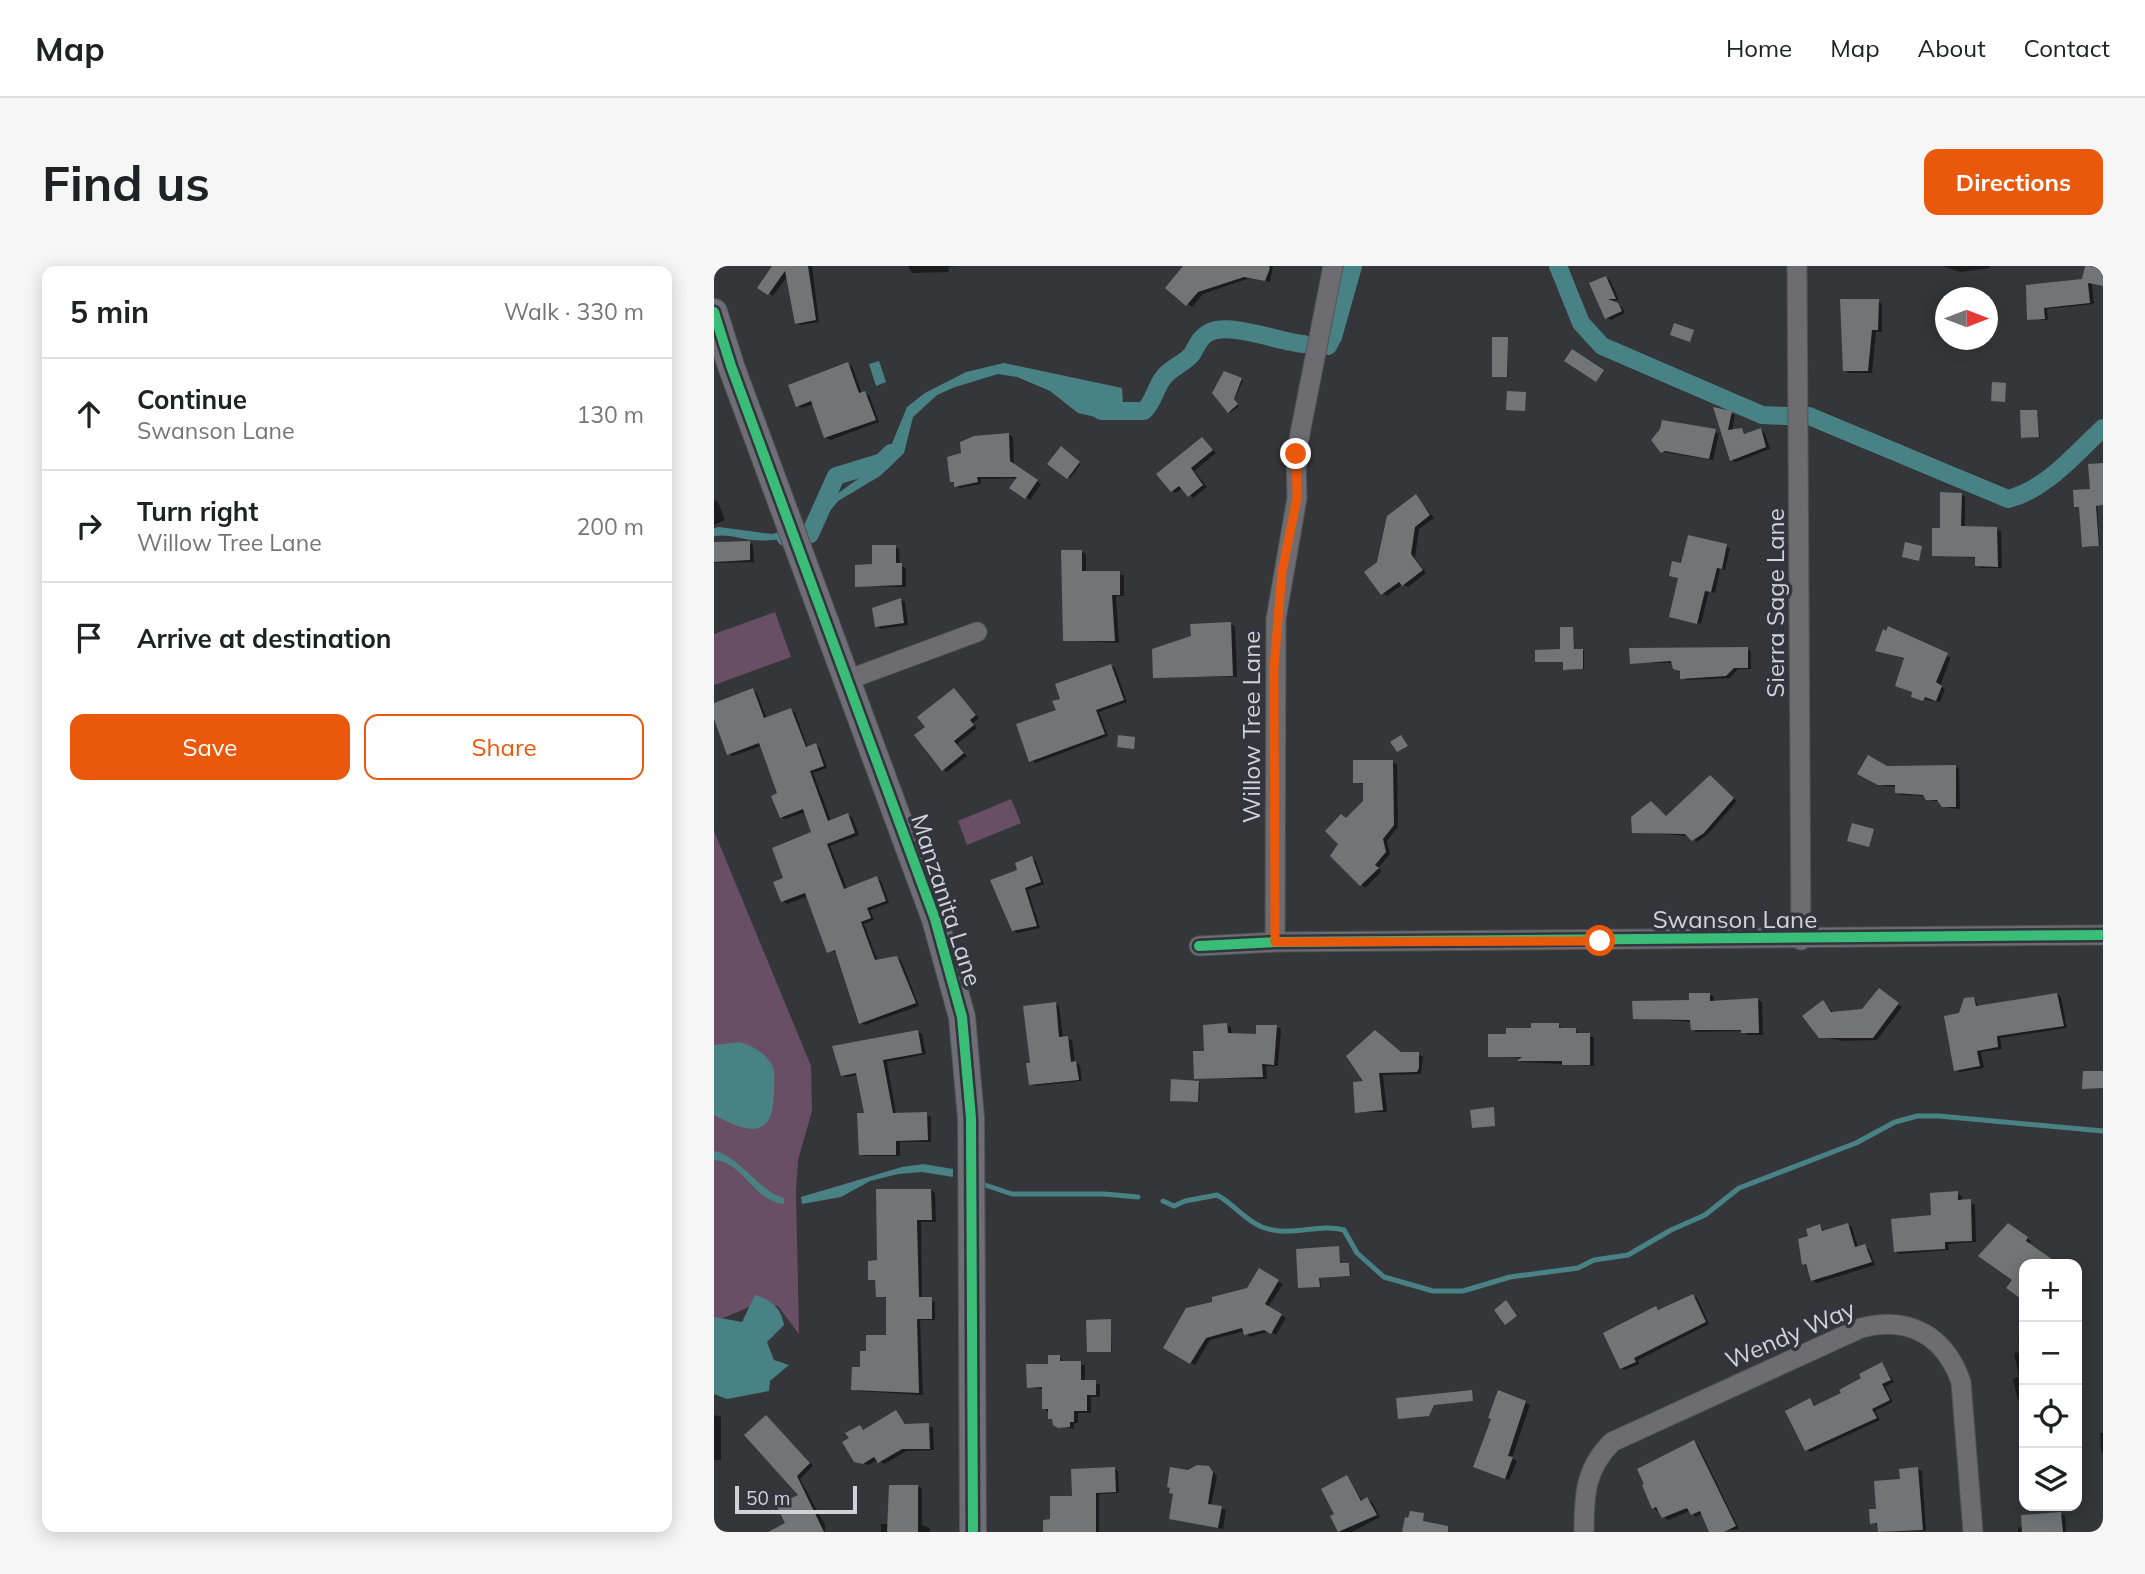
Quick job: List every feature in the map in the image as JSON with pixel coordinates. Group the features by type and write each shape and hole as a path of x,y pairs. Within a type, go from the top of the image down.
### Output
{"street":[{"name":"Willow Tree Lane","path":"1275,942 1276,618 1297,498 1296,454 1333,266"},
{"name":"Sierra Sage Lane","path":"1797,266 1801,940"},
{"name":"Manzanita Lane","path":"714,312 723,346 935,919 955,985 970,1083 973,1532"},
{"path":"847,680 977,632"},
{"name":"Swanson Lane","path":"1199,946 1275,942 1801,940 2103,935"},
{"name":"Wendy Way","path":"1584,1532 1584,1492 1590,1472 1612,1442 1861,1328 1879,1323 1916,1328 1932,1337 1955,1364 1961,1382 1973,1532"}],"shaded area":[{"path":"775,612 791,657 714,685 714,634"},
{"path":"1011,799 1021,823 967,845 958,821"},
{"path":"714,831 811,1066 812,1111 798,1160 796,1192 799,1334 778,1306 756,1304 714,1322"}],"water":[{"path":"879,361 886,382 876,386 869,364"},
{"path":"1004,363 1122,388 1124,418 1100,418 1078,413 1050,391 1017,377 998,374 937,395 913,417 904,453 880,476 838,501 813,532 768,540 714,536 714,528 719,527 772,534 810,524 823,504 869,471 891,446 907,407 925,393 966,372"},
{"path":"740,1042 761,1053 774,1069 770,1118 765,1125 758,1128 749,1129 714,1115 714,1045"},
{"path":"714,1151 733,1160 765,1188 784,1198 784,1204 765,1196 733,1167 714,1160"},
{"path":"923,1164 953,1169 953,1177 922,1172 898,1174 870,1181 841,1197 802,1204 801,1197 902,1167"},
{"path":"755,1295 771,1302 781,1314 784,1325 767,1342 774,1360 789,1365 770,1381 769,1391 727,1399 714,1394 714,1317 742,1322"}],"building":[{"path":"772,266 808,266 816,320 795,324 785,271 768,295 757,288"},
{"path":"1183,266 1270,268 1265,281 1244,277 1198,292 1186,306 1165,288"},
{"path":"2085,266 2103,266 2103,286 2088,283 2090,303 2044,308 2045,319 2027,320 2026,285 2082,279"},
{"path":"1606,276 1616,299 1608,299 1618,303 1622,311 1605,319 1589,283"},
{"path":"1840,299 1879,299 1878,330 1872,330 1868,371 1843,371"},
{"path":"1674,323 1694,330 1690,342 1670,335"},
{"path":"1492,337 1508,337 1507,377 1492,377"},
{"path":"1572,349 1604,370 1596,382 1564,361"},
{"path":"848,362 859,393 865,391 876,420 824,438 811,401 796,407 788,385"},
{"path":"1224,371 1242,378 1234,399 1238,404 1228,413 1212,393"},
{"path":"1992,382 2006,383 2005,402 1991,401"},
{"path":"1507,391 1526,392 1525,411 1506,410"},
{"path":"1713,407 1732,411 1728,430 1742,428 1744,434 1761,428 1766,447 1730,461"},
{"path":"2020,410 2037,410 2039,437 2021,438"},
{"path":"1662,420 1716,429 1709,459 1665,451 1661,453 1651,440 1660,429"},
{"path":"1009,433 1010,461 1038,480 1025,499 1009,488 1017,477 977,477 978,482 954,487 954,482 950,482 947,457 961,453 960,442 974,436"},
{"path":"1202,437 1213,450 1191,468 1203,485 1188,497 1179,486 1171,492 1156,474"},
{"path":"1061,446 1080,462 1067,479 1047,464"},
{"path":"2103,463 2103,505 2096,506 2099,546 2082,547 2079,507 2074,507 2073,490 2090,489 2088,464"},
{"path":"1940,492 1962,493 1961,526 1997,527 1998,567 1975,566 1975,557 1932,556 1932,528 1940,528"},
{"path":"1416,494 1430,515 1415,527 1411,554 1423,570 1402,586 1399,582 1381,595 1364,572 1377,562 1387,516"},
{"path":"1688,535 1727,544 1722,569 1717,568 1711,592 1705,591 1697,624 1669,617 1678,578 1669,576 1672,561 1681,563"},
{"path":"750,541 750,560 714,562 714,542"},
{"path":"1905,542 1922,546 1919,561 1902,557"},
{"path":"872,545 896,545 896,563 902,563 902,585 855,587 855,565 872,564"},
{"path":"1061,550 1082,550 1082,571 1120,571 1120,595 1112,595 1115,641 1063,641"},
{"path":"901,598 904,623 875,627 872,608"},
{"path":"1231,622 1233,676 1153,678 1152,649 1191,636 1190,624"},
{"path":"1888,626 1948,653 1936,682 1942,686 1936,701 1925,697 1923,701 1911,697 1912,692 1895,686 1904,658 1875,651 1883,629 1886,631"},
{"path":"1560,627 1573,627 1574,649 1583,649 1583,669 1563,670 1563,662 1535,662 1535,650 1560,649"},
{"path":"1748,647 1748,668 1734,668 1726,676 1680,679 1680,671 1673,669 1671,661 1630,664 1629,648"},
{"path":"1111,664 1124,700 1096,710 1105,734 1029,762 1016,724 1056,710 1052,701 1060,699 1055,684"},
{"path":"753,688 764,718 791,708 806,747 816,743 824,766 810,771 828,821 848,813 855,833 827,844 844,889 877,876 886,901 867,908 871,918 861,922 875,960 897,956 916,1003 859,1024 835,950 827,953 805,893 781,902 773,882 783,878 772,848 811,832 803,809 780,818 771,796 777,793 759,743 727,755 714,719 714,703"},
{"path":"954,688 976,715 970,720 974,725 954,741 964,753 942,771 914,735 925,727 917,717"},
{"path":"1118,735 1135,737 1134,749 1117,747"},
{"path":"1401,735 1408,746 1397,752 1390,742"},
{"path":"1868,755 1887,766 1956,765 1956,807 1942,807 1937,800 1926,800 1923,795 1895,793 1895,785 1878,785 1857,774"},
{"path":"1353,760 1393,760 1394,825 1383,839 1386,852 1375,865 1379,868 1360,886 1330,856 1338,844 1325,831 1341,814 1346,818 1363,801 1363,783 1353,783"},
{"path":"1710,775 1734,798 1704,833 1692,841 1685,834 1632,833 1631,817 1651,801 1666,816"},
{"path":"1852,823 1874,829 1869,847 1847,841"},
{"path":"1032,856 1041,882 1025,888 1037,926 1012,931 990,880 1017,870 1015,863"},
{"path":"1879,988 1899,1003 1873,1038 1819,1038 1802,1016 1823,1000 1831,1012 1862,1009"},
{"path":"1689,993 1710,993 1710,1001 1758,998 1759,1033 1741,1033 1741,1030 1691,1030 1690,1020 1633,1019 1632,1001 1689,1000"},
{"path":"2057,993 2064,1026 1997,1036 1998,1047 1977,1051 1980,1066 1954,1071 1944,1016 1959,1013 1964,998 1974,997 1976,1006"},
{"path":"1056,1002 1059,1037 1068,1036 1071,1062 1076,1061 1079,1080 1029,1085 1026,1063 1030,1063 1023,1006"},
{"path":"1227,1023 1228,1033 1256,1034 1256,1025 1277,1025 1274,1065 1262,1064 1263,1077 1194,1079 1193,1051 1204,1051 1203,1025"},
{"path":"1531,1023 1559,1023 1559,1028 1576,1028 1576,1033 1590,1033 1590,1065 1562,1065 1562,1061 1517,1061 1522,1057 1488,1057 1488,1034 1506,1034 1506,1028 1531,1028"},
{"path":"918,1030 922,1053 883,1060 893,1113 927,1112 928,1140 896,1141 896,1155 859,1155 857,1113 864,1113 856,1073 841,1076 832,1046"},
{"path":"1375,1030 1401,1052 1419,1052 1419,1068 1417,1072 1379,1073 1383,1110 1355,1113 1353,1082 1363,1081 1346,1056"},
{"path":"2083,1071 2103,1071 2103,1088 2082,1089"},
{"path":"1171,1079 1199,1081 1198,1102 1170,1101"},
{"path":"1494,1107 1495,1126 1472,1128 1470,1110"},
{"path":"876,1189 931,1189 932,1220 917,1220 919,1297 932,1297 932,1319 917,1319 919,1393 851,1390 852,1367 860,1367 860,1351 866,1351 866,1335 886,1335 886,1297 876,1297 875,1280 868,1280 868,1261 877,1260"},
{"path":"1958,1191 1958,1200 1971,1199 1972,1241 1945,1242 1945,1249 1894,1252 1891,1219 1931,1215 1930,1193"},
{"path":"1848,1223 1855,1247 1865,1244 1872,1262 1811,1281 1806,1264 1802,1265 1798,1239 1808,1236 1806,1229 1820,1224 1822,1231"},
{"path":"2008,1223 2028,1237 2026,1241 2052,1259 2019,1259 2019,1297 2006,1288 2012,1280 1978,1256"},
{"path":"1339,1246 1340,1263 1349,1263 1350,1276 1319,1278 1320,1287 1298,1288 1296,1249"},
{"path":"1259,1268 1279,1280 1265,1304 1282,1314 1271,1334 1264,1330 1244,1335 1242,1328 1206,1338 1190,1364 1163,1348 1186,1308 1212,1302 1212,1297 1247,1288"},
{"path":"1693,1294 1706,1322 1634,1358 1636,1362 1620,1369 1603,1333 1656,1306 1658,1310"},
{"path":"1506,1300 1517,1316 1505,1325 1494,1310"},
{"path":"1111,1319 1111,1352 1087,1352 1086,1320"},
{"path":"1048,1355 1060,1355 1060,1361 1081,1361 1081,1380 1096,1380 1096,1395 1087,1395 1087,1411 1074,1411 1074,1422 1070,1422 1070,1427 1058,1428 1053,1425 1052,1419 1048,1419 1048,1409 1042,1409 1042,1387 1027,1388 1026,1364 1048,1364"},
{"path":"1882,1362 1891,1380 1882,1384 1890,1400 1872,1409 1877,1418 1805,1451 1785,1411 1810,1398 1814,1406 1841,1393 1839,1390 1861,1378 1859,1374"},
{"path":"1472,1390 1473,1401 1434,1405 1429,1416 1398,1419 1396,1398"},
{"path":"1498,1390 1526,1401 1508,1456 1513,1457 1505,1479 1473,1467 1491,1419 1488,1418"},
{"path":"896,1410 905,1424 929,1423 930,1449 902,1449 878,1463 874,1457 863,1464 854,1462 842,1442 849,1438 845,1433 860,1425 863,1430"},
{"path":"766,1415 810,1463 797,1476 824,1532 768,1532 785,1523 776,1505 798,1495 744,1435"},
{"path":"1694,1440 1736,1526 1724,1532 1709,1532 1700,1511 1691,1515 1687,1508 1662,1518 1656,1507 1652,1509 1642,1485 1644,1484 1637,1469"},
{"path":"1197,1465 1209,1466 1213,1472 1208,1504 1222,1506 1218,1528 1169,1519 1173,1494 1169,1493 1170,1488 1167,1487 1170,1467 1188,1470"},
{"path":"1115,1467 1116,1492 1096,1493 1096,1532 1043,1532 1043,1520 1050,1519 1050,1496 1072,1496 1071,1469"},
{"path":"1918,1467 1923,1530 1878,1532 1877,1523 1870,1524 1869,1509 1876,1509 1874,1481 1900,1479 1899,1469"},
{"path":"1347,1475 1361,1501 1367,1497 1377,1515 1338,1532 1330,1516 1334,1514 1321,1489"},
{"path":"889,1485 918,1485 918,1532 887,1532"},
{"path":"1410,1511 1424,1513 1423,1521 1448,1526 1448,1532 1402,1532 1405,1517 1408,1518"},
{"path":"2061,1512 2063,1532 2022,1532 2021,1515"}],"waterway":[{"path":"1328,346 1353,266"},
{"path":"1558,266 1581,323 1602,346 1762,415 1787,416"},
{"path":"1101,411 1144,411 1166,375 1192,354 1205,335 1217,330 1241,331 1304,344"},
{"path":"1809,416 2008,499 2048,479 2103,428"},
{"path":"785,537 810,534 836,476 882,462 891,453"},
{"path":"1163,1201 1174,1206 1185,1201 1217,1195 1250,1220 1272,1230 1344,1230 1357,1253 1384,1277 1433,1291 1463,1291 1510,1277 1578,1268 1594,1260 1628,1255 1671,1230 1705,1215 1739,1188 1856,1143 1895,1122 1917,1116 2103,1131"},
{"path":"979,1183 1012,1194 1104,1194 1138,1197"}],"cycle path":[{"path":"714,312 731,366 935,919 962,1017 971,1118 973,1532"},
{"path":"1199,946 1275,942 2103,935"}],"route":[{"path":"1296,454 1297,498 1276,618 1275,942 1600,941"}]}
